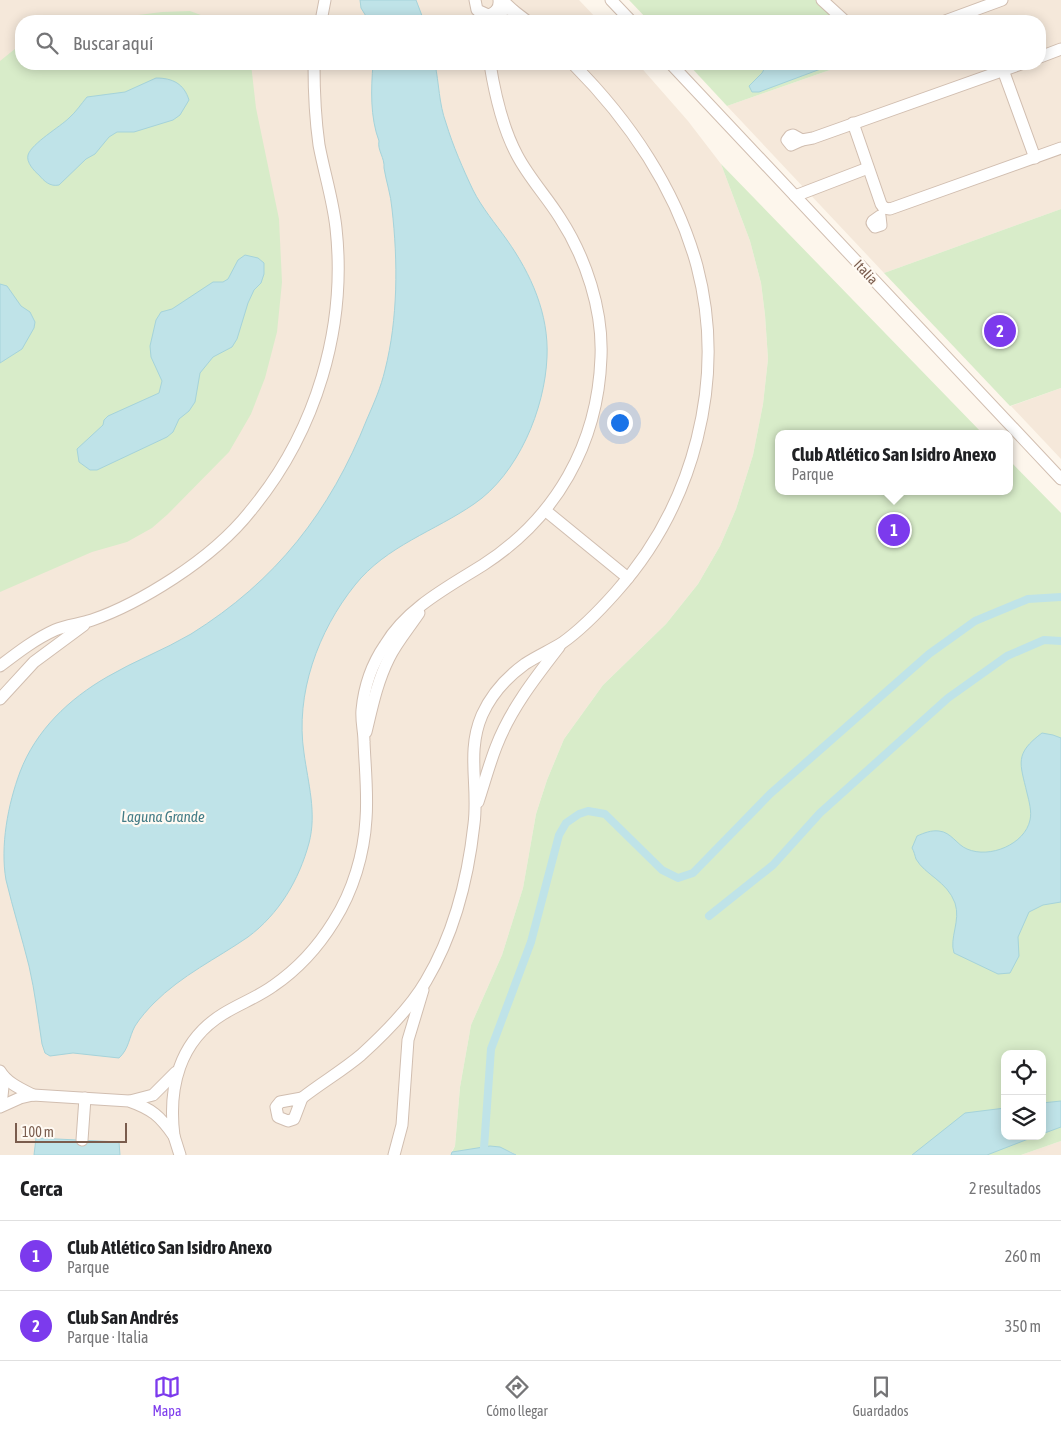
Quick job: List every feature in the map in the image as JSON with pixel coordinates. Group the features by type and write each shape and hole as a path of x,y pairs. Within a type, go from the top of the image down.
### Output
{"street":[{"path":"322,15 325,0"},
{"path":"822,0 838,15"},
{"path":"961,15 1002,0"},
{"path":"615,2 626,15"},
{"path":"476,7 484,14 495,9 508,9 519,15"},
{"path":"1046,55 1061,49"},
{"path":"0,666 24,648 55,630 91,620 145,596 188,568 217,545 252,510 289,453 310,412 323,375 331,343 338,296 339,272 336,227 316,117 314,70"},
{"path":"174,1136 158,1115 156,1108 159,1091 177,1071 193,1043 207,1026 224,1013 270,988 305,960 335,920 346,899 356,874 365,835 367,804 364,741 377,688 390,656 428,601 455,581 503,552 546,511 574,466 591,423 597,396 602,356 598,318 585,267 560,218 528,174 509,138 495,92 491,70"},
{"path":"394,1155 402,1125 408,1040 425,982 450,930 460,900 470,854 476,806 496,748 505,727 538,675 564,642 599,610 628,578 668,519 688,472 702,418 708,364 705,316 697,266 680,219 666,189 631,132 606,99 579,70"},
{"name":"Italia","path":"677,70 1061,479"},
{"path":"802,140 813,138 1004,70 1035,158"},
{"path":"853,123 881,204 882,212 1061,148"},
{"path":"795,196 868,168"},
{"path":"546,511 628,578"},
{"path":"0,699 34,662 91,620"},
{"path":"476,806 472,766 473,749 485,709 499,688 526,664 564,642"},
{"path":"24,648 31,651 34,662"},
{"path":"526,664 535,667 538,675"},
{"path":"472,766 479,773 484,773 488,770"},
{"path":"302,1098 364,1053 385,1031 425,982"},
{"path":"385,1031 400,1032 408,1040"},
{"path":"177,1071 174,1082 172,1112 174,1136 180,1155"},
{"path":"1,1074 1,1106 33,1095 128,1101 141,1105 164,1118 168,1117 172,1112"},
{"path":"1,1074 21,1089 33,1095"},
{"path":"128,1101 145,1098 165,1089 173,1093"},
{"path":"82,1140 85,1098"}],"shaded area":[{"path":"0,0 579,0 593,15 15,15 15,70 643,70 688,121 721,164 750,241 761,283 768,359 763,404 753,455 736,509 720,546 698,584 666,624 603,685 564,739 547,780 536,814 523,888 502,955 471,1025 460,1087 455,1146 452,1151 490,1146 516,1155 0,1155"},
{"path":"818,0 1061,0 1061,209 884,273 727,106 830,70 1046,70 1046,15 832,15"},
{"path":"1061,388 1061,459 1011,406"},
{"path":"1061,1141 1061,1155 1021,1155"}],"green space":[{"path":"629,0 818,0 832,15 643,15"},
{"path":"190,11 201,15 138,15"},
{"path":"15,49 15,70 252,70 256,108 279,219 282,282 277,332 265,378 251,414 229,452 152,528 127,542 92,552 0,592 0,61"},
{"path":"694,70 830,70 727,106"},
{"path":"721,164 979,430 775,430 775,495 1013,495 1013,464 1061,513 1061,1141 1021,1155 516,1155 509,1151 493,1148 452,1152 455,1146 460,1087 471,1025 502,955 523,888 536,814 547,780 564,739 603,685 666,624 698,584 720,546 736,509 753,455 763,404 768,359 761,283 750,241"},
{"path":"1061,209 1061,388 1010,406 884,273"}],"water":[{"path":"360,0 416,0 422,15 365,15 361,8"},
{"name":"Laguna Grande","path":"373,70 436,70 444,116 462,166 480,203 524,267 542,310 547,341 547,357 541,398 535,418 516,458 504,476 490,491 459,514 396,549 367,571 330,622 312,664 303,708 302,731 312,809 309,843 300,870 278,907 248,937 176,984 154,1003 135,1026 127,1047 119,1058 73,1053 50,1056 45,1053 42,1044 29,966 4,867 6,825 20,772 35,743 45,729 55,717 80,695 107,677 191,634 249,591 297,542 336,484 375,401 389,351 395,310 396,269 394,229 383,161 374,122"},
{"path":"764,70 818,70 759,92 752,92 749,86"},
{"path":"156,78 168,79 177,83 187,94 189,100 180,115 173,120 134,132 117,132 109,137 95,154 86,159 59,185 48,183 31,166 28,161 28,155 35,145 72,116 87,97 125,92"},
{"path":"245,255 258,258 264,263 264,274 261,283 254,290 248,303 237,339 232,347 213,357 200,373 195,402 189,411 179,419 173,432 167,437 97,470 90,470 79,462 77,449 103,425 104,420 108,416 159,393 162,381 151,357 150,346 156,320 161,312 172,309 213,282 223,282 228,279 238,260"},
{"path":"0,284 7,286 21,306 30,312 35,322 34,328 22,349 0,363"},
{"path":"1042,733 1061,738 1061,902 1043,905 1029,912 1018,937 1019,956 1010,973 998,974 954,953 953,941 957,916 955,903 947,889 920,865 912,848 917,836 933,831 943,832 963,847 976,852 996,851 1014,842 1021,836 1027,829 1031,814 1022,774 1021,760 1027,747"},
{"path":"1061,1101 1061,1127 1046,1133 1046,1103"},
{"path":"1001,1108 1001,1140 1026,1140 987,1155 912,1155 965,1113"},
{"path":"36,1138 119,1142 120,1155 34,1155"},
{"path":"490,1146 500,1147 516,1155 451,1155 452,1152"}],"waterway":[{"path":"484,1148 491,1049 531,942 559,835 566,823 579,814 588,811 605,814 662,870 678,878 693,873 770,794 929,654 975,621 1028,599 1061,597"},
{"path":"709,916 773,865 820,813 948,698 1007,656 1044,640 1061,641"}],"place":[{"name":"Club San Andrés","path":"1000,331"},
{"name":"Club Atlético San Isidro Anexo","path":"894,530"}]}
